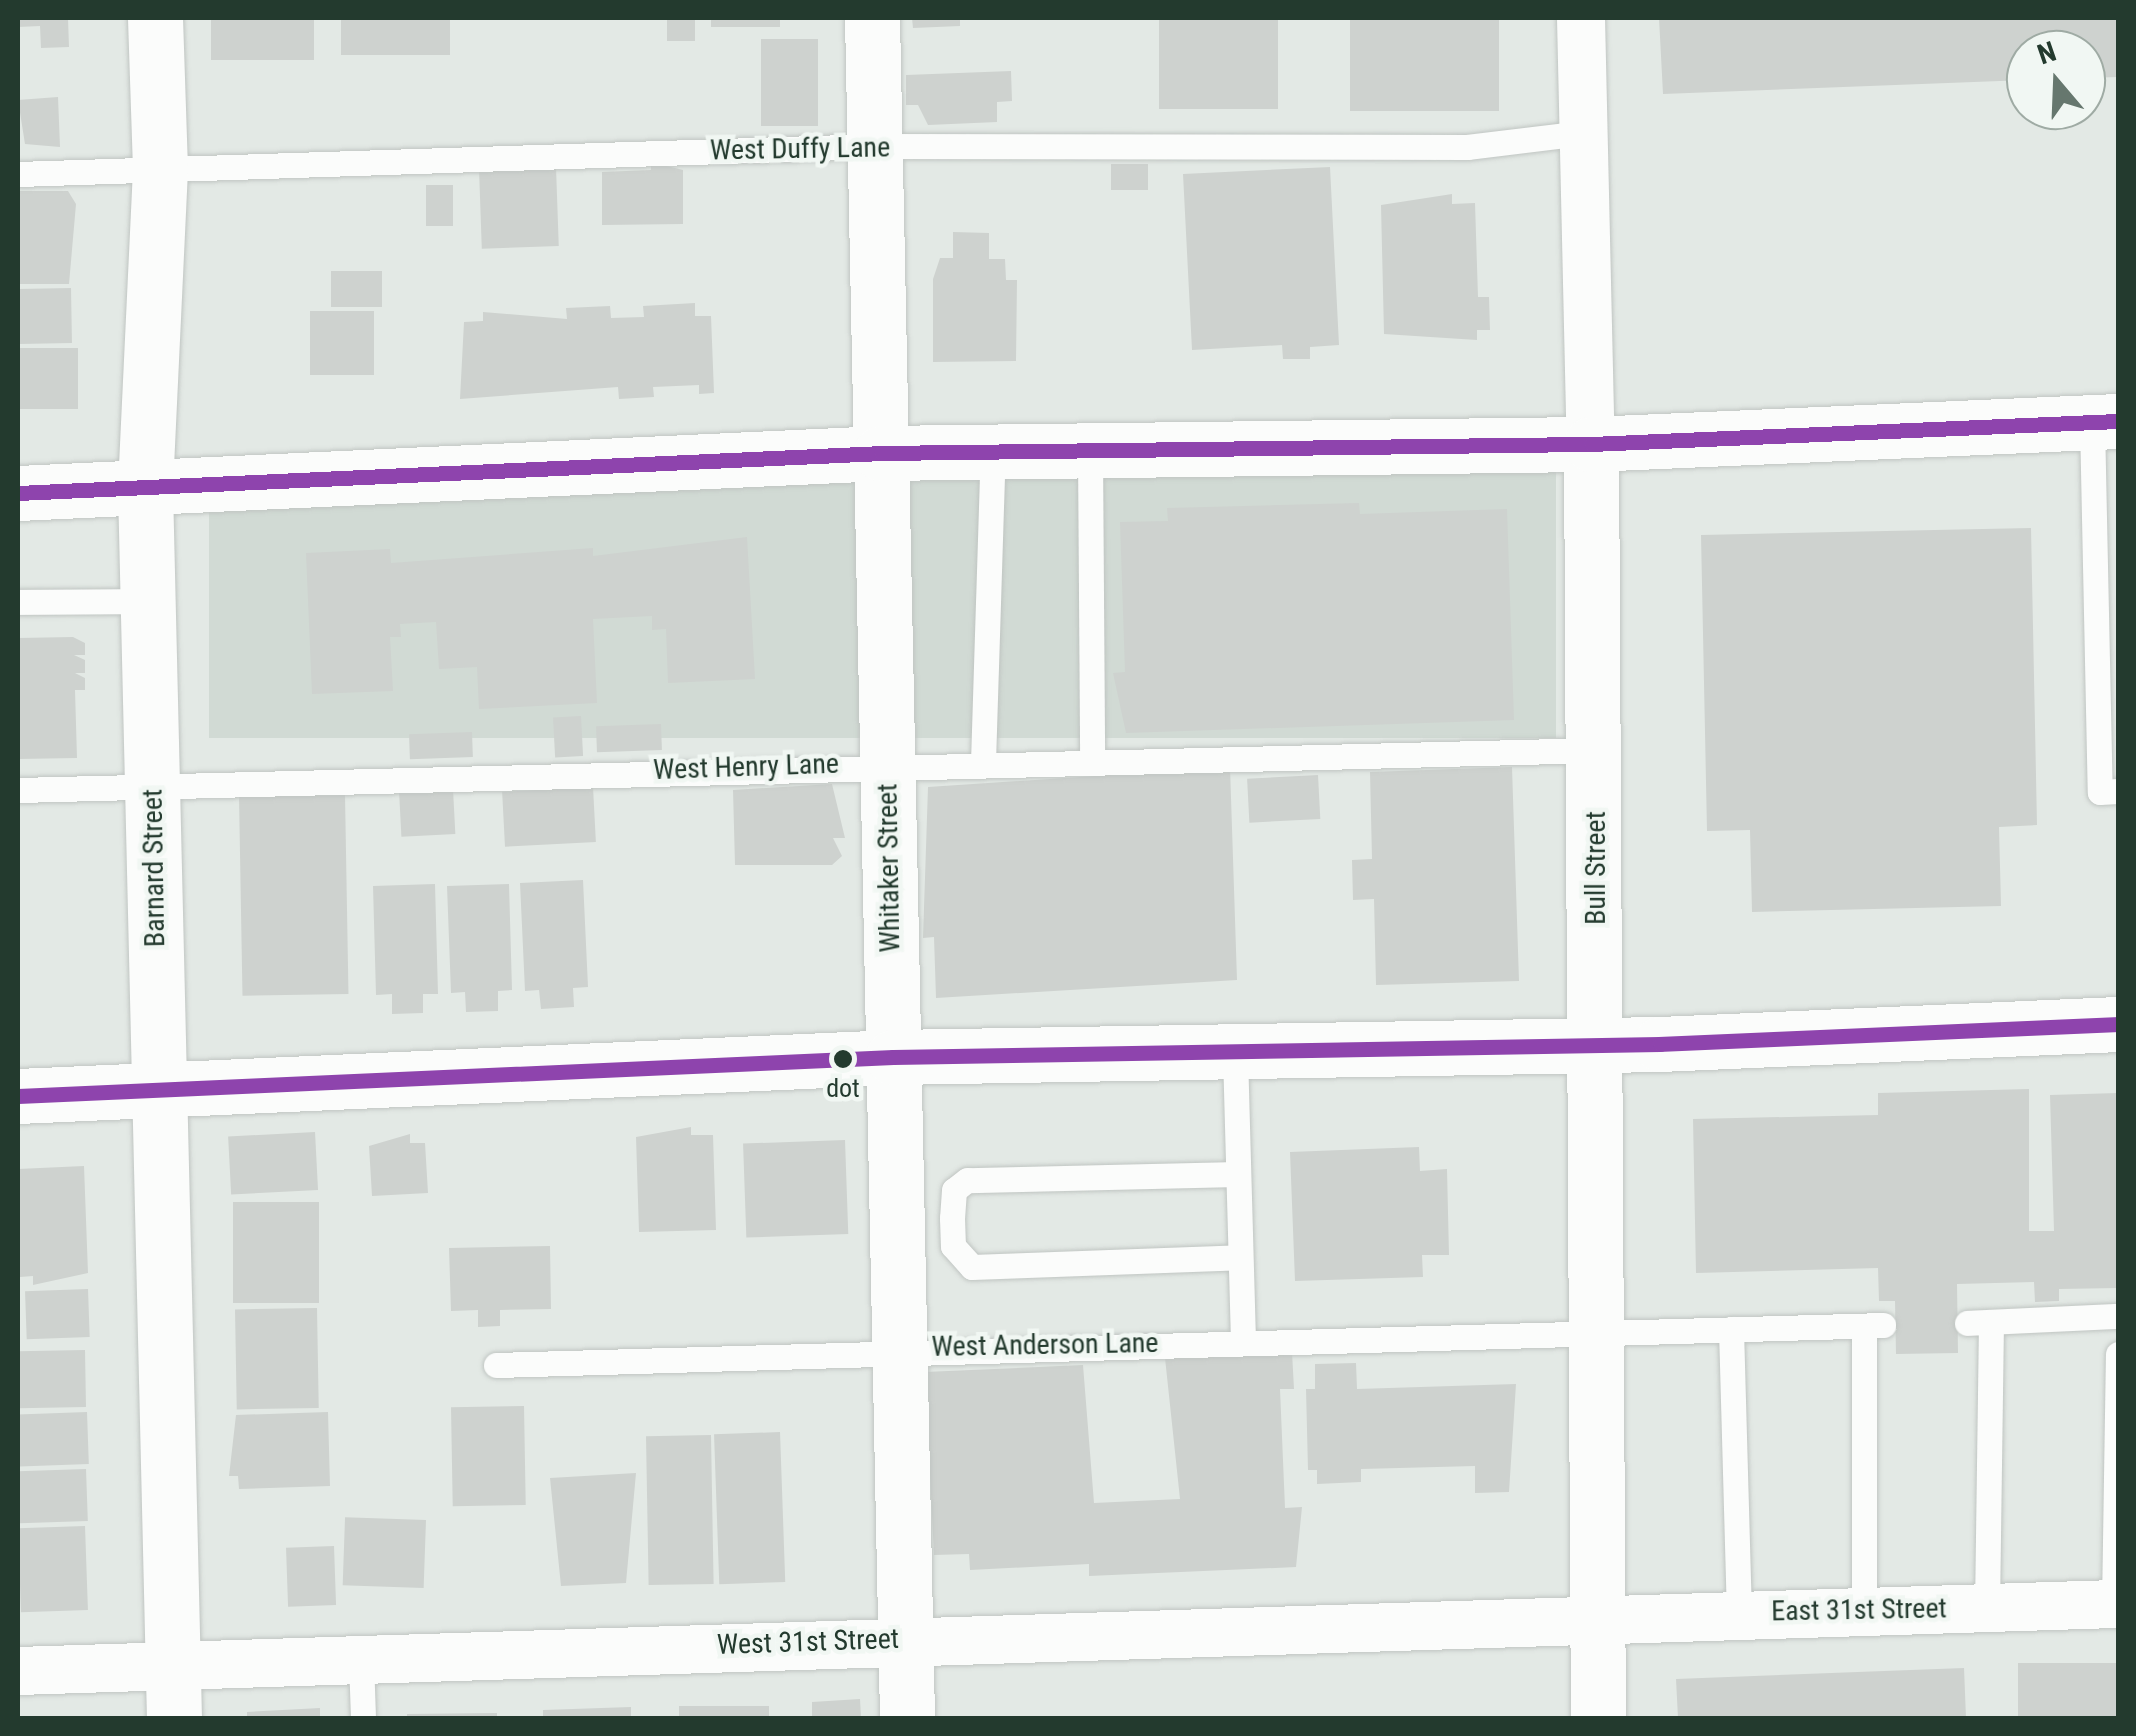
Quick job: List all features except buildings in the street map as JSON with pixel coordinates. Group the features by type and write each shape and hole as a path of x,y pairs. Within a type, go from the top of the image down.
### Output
{"main road":[{"name":"Barnard Street","path":"155,18 160,169 145,488 174,1692"},
{"name":"Whitaker Street","path":"872,18 906,1718"},
{"path":"18,493 880,453 1591,444 2105,421"},
{"name":"Bull Street","path":"1591,444 1598,1718"},
{"path":"18,1096 160,1094 893,1058 1597,1045 2118,1024"}],"street":[{"name":"Bull Street","path":"1581,18 1591,444"},
{"name":"East 31st Street","path":"1599,1616 2116,1605"},
{"name":"West 31st Street","path":"18,1671 174,1692 361,1660 1599,1616"}],"lane":[{"name":"West Duffy Lane","path":"18,174 874,146 1467,146 1583,133"},
{"path":"2105,421 2109,792"},
{"path":"1090,451 1092,760"},
{"path":"983,762 993,452"},
{"path":"18,602 148,602"},
{"name":"West Henry Lane","path":"18,790 887,763 1595,750"},
{"path":"1235,1054 1243,1340"},
{"path":"1238,1174 968,1180 954,1190 952,1218 953,1246 972,1267 1240,1257"},
{"path":"1987,1608 1979,1323 2118,1316"},
{"name":"West Anderson Lane","path":"496,1365 899,1349 1874,1326 1864,1610"},
{"path":"1731,1330 1739,1612"},
{"path":"2116,1605 2118,1354"},
{"path":"361,1660 364,1718"}],"shaded area":[{"path":"209,470 1556,470 1556,738 209,738"}],"transit line":[{"path":"18,493 881,453 1591,444 2118,421"},
{"path":"18,1096 893,1057 1660,1044 2118,1024"}],"place":[{"name":"dot","path":"843,1059"}]}
